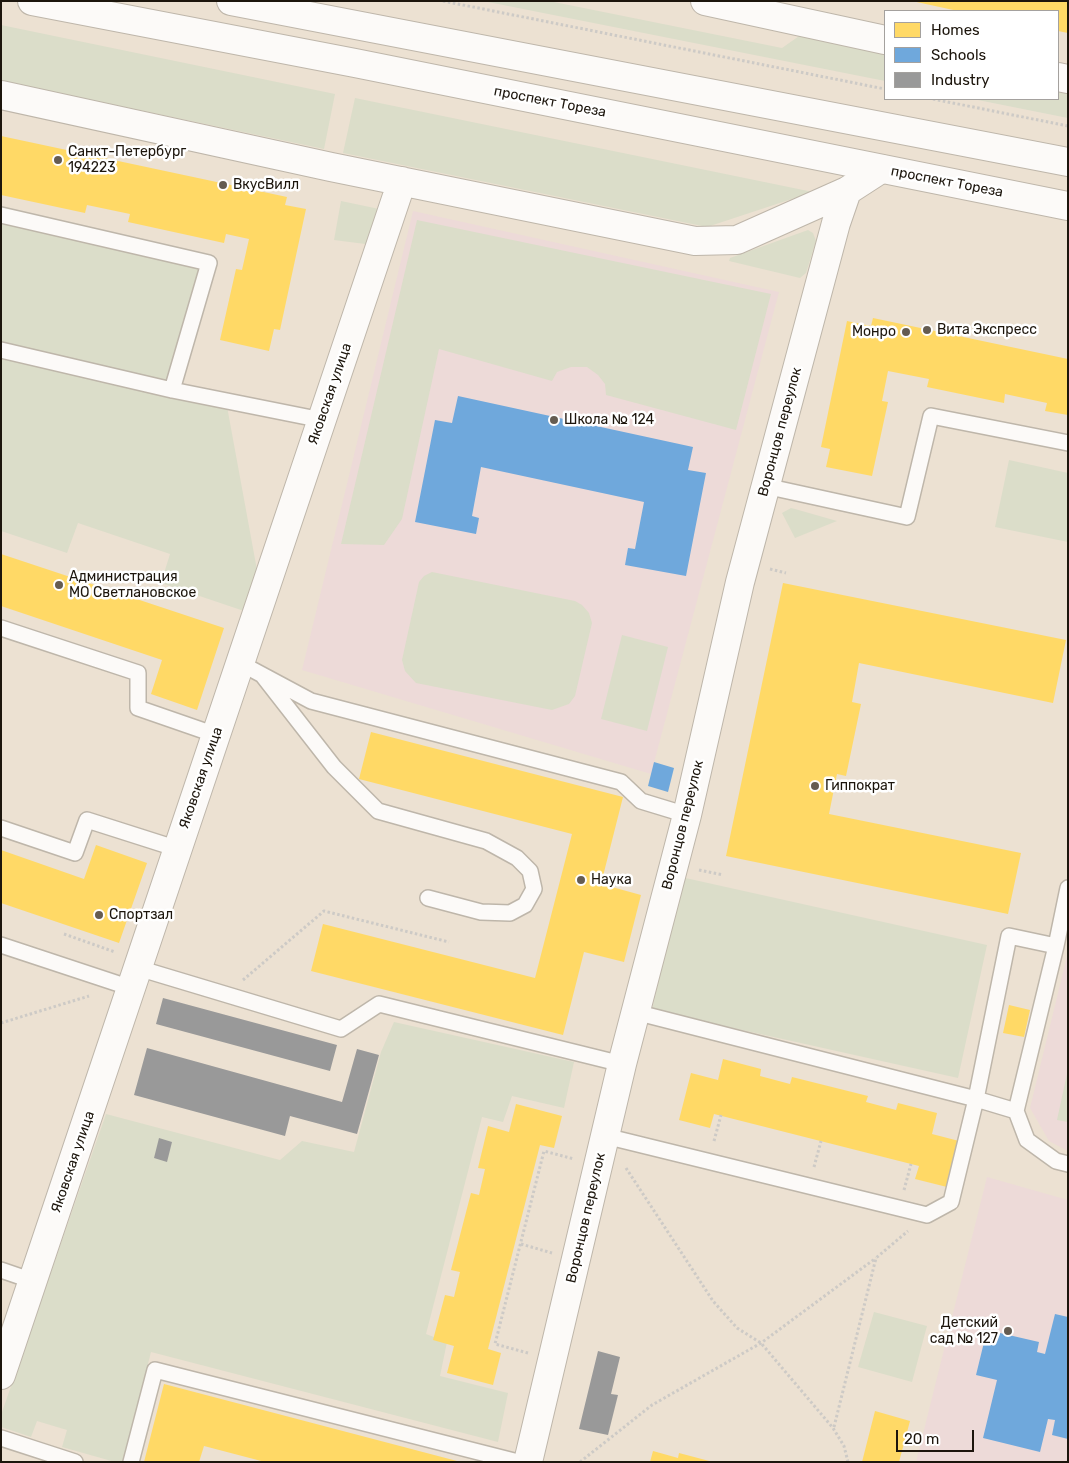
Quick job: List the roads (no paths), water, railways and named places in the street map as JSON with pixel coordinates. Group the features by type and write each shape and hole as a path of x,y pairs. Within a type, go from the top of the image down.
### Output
{"street":[{"name":"проспект Тореза","path":"32,1 355,63 1068,206"},
{"path":"231,1 1068,162"},
{"path":"705,1 884,40"},
{"path":"1,95 402,181 695,241 736,240 847,191 881,169"},
{"name":"Яковская улица","path":"1,1376 131,981 216,735 252,670 322,420 402,181"},
{"name":"Воронцов переулок","path":"528,1462 622,1064 687,816 740,582 836,223 847,191"}],"lane":[{"path":"1,215 209,263 172,390"},
{"path":"1,350 172,390 322,420"},
{"path":"765,486 907,516 931,416 1068,443"},
{"path":"1,628 138,673 138,708 216,735"},
{"path":"252,670 311,701 621,782 641,801 687,816"},
{"path":"252,670 334,767 378,811 486,841 517,858 530,871 534,889 525,905 510,913 481,912 428,898"},
{"path":"1,828 75,852 87,820 178,849"},
{"path":"1068,888 1016,1112 1027,1140 1056,1161 1068,1164"},
{"path":"605,1136 927,1215 951,1202 976,1099 1009,936 1056,946"},
{"path":"1,945 131,981 226,994 341,1030 379,1004 622,1064"},
{"path":"635,1012 976,1099 1016,1112"},
{"path":"1,1270 33,1281"},
{"path":"131,1462 154,1370 518,1462"},
{"path":"1,1438 75,1462"}],"place":[{"name":"Санкт-Петербург 194223","path":"58,160"},
{"name":"ВкусВилл","path":"223,185"},
{"name":"Вита Экспресс","path":"927,330"},
{"name":"Монро","path":"906,332"},
{"name":"Школа № 124","path":"554,420"},
{"name":"Администрация МО Светлановское","path":"59,585"},
{"name":"Гиппократ","path":"815,786"},
{"name":"Наука","path":"581,880"},
{"name":"Спортзал","path":"99,915"},
{"name":"Детский сад № 127","path":"1008,1331"}]}
